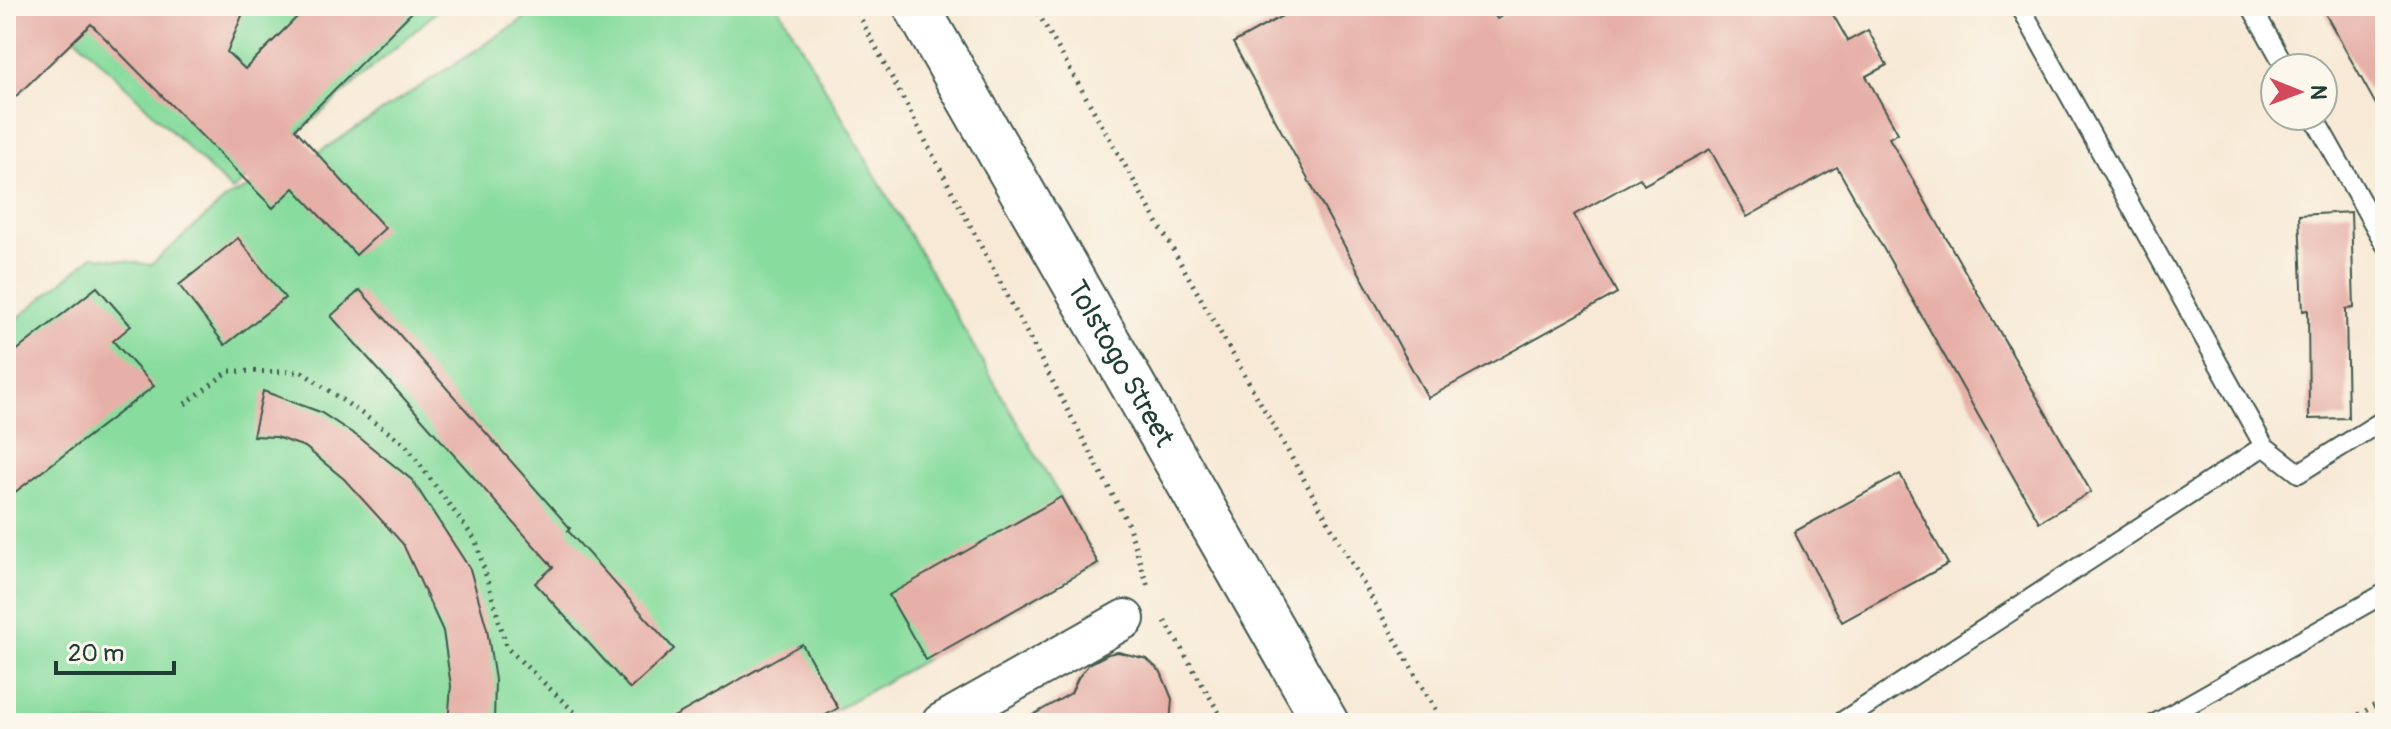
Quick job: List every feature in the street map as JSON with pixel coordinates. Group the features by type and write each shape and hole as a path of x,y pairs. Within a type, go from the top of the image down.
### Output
{"main road":[{"name":"Tolstogo Street","path":"916,6 1326,723"}],"street":[{"path":"941,723 1145,610"}],"lane":[{"path":"2020,6 2264,446 2299,473 2385,419"},
{"path":"2251,6 2277,52"},
{"path":"2322,132 2385,244"},
{"path":"1840,723 2264,446"},
{"path":"2156,723 2385,593"}],"path":[{"path":"854,6 1128,524 1145,610 1225,723"},
{"path":"1034,6 1443,723"},
{"path":"185,404 229,371 302,372 404,443 476,541 507,648 586,723"},
{"path":"2345,723 2385,699"}],"green space":[{"path":"44,6 443,6 232,191"},
{"path":"544,6 778,6 1098,563 812,723 6,723 6,328 93,256 151,265 228,197 305,161"}],"building":[{"path":"6,6 246,6 227,52 245,69 308,6 418,6 295,129 385,228 356,255 294,188 273,208 91,24 6,106"},
{"path":"1300,6 1490,6 1497,19 1520,6 1828,6 1848,41 1868,30 1887,65 1866,76 1898,133 1889,138 2091,492 2039,522 1837,167 1747,217 1710,149 1644,185 1640,178 1574,215 1617,293 1428,398 1233,43"},
{"path":"2321,6 2385,6 2385,121"},
{"path":"2351,212 2354,308 2346,309 2348,418 2309,419 2308,310 2303,311 2299,215"},
{"path":"238,238 285,298 225,345 179,285"},
{"path":"97,287 131,326 113,341 154,386 6,499 6,359"},
{"path":"360,290 674,649 630,689 535,583 553,567 331,316"},
{"path":"263,391 320,412 360,438 412,480 470,569 487,629 495,680 494,723 448,723 451,686 443,631 403,544 344,479 305,447 276,437 253,436"},
{"path":"1900,474 1948,564 1842,622 1794,532"},
{"path":"1061,497 1098,563 926,660 889,595"},
{"path":"802,644 838,708 812,723 663,723"},
{"path":"1118,652 1147,659 1161,672 1172,699 1170,723 1019,723 1071,693 1089,664"}]}
